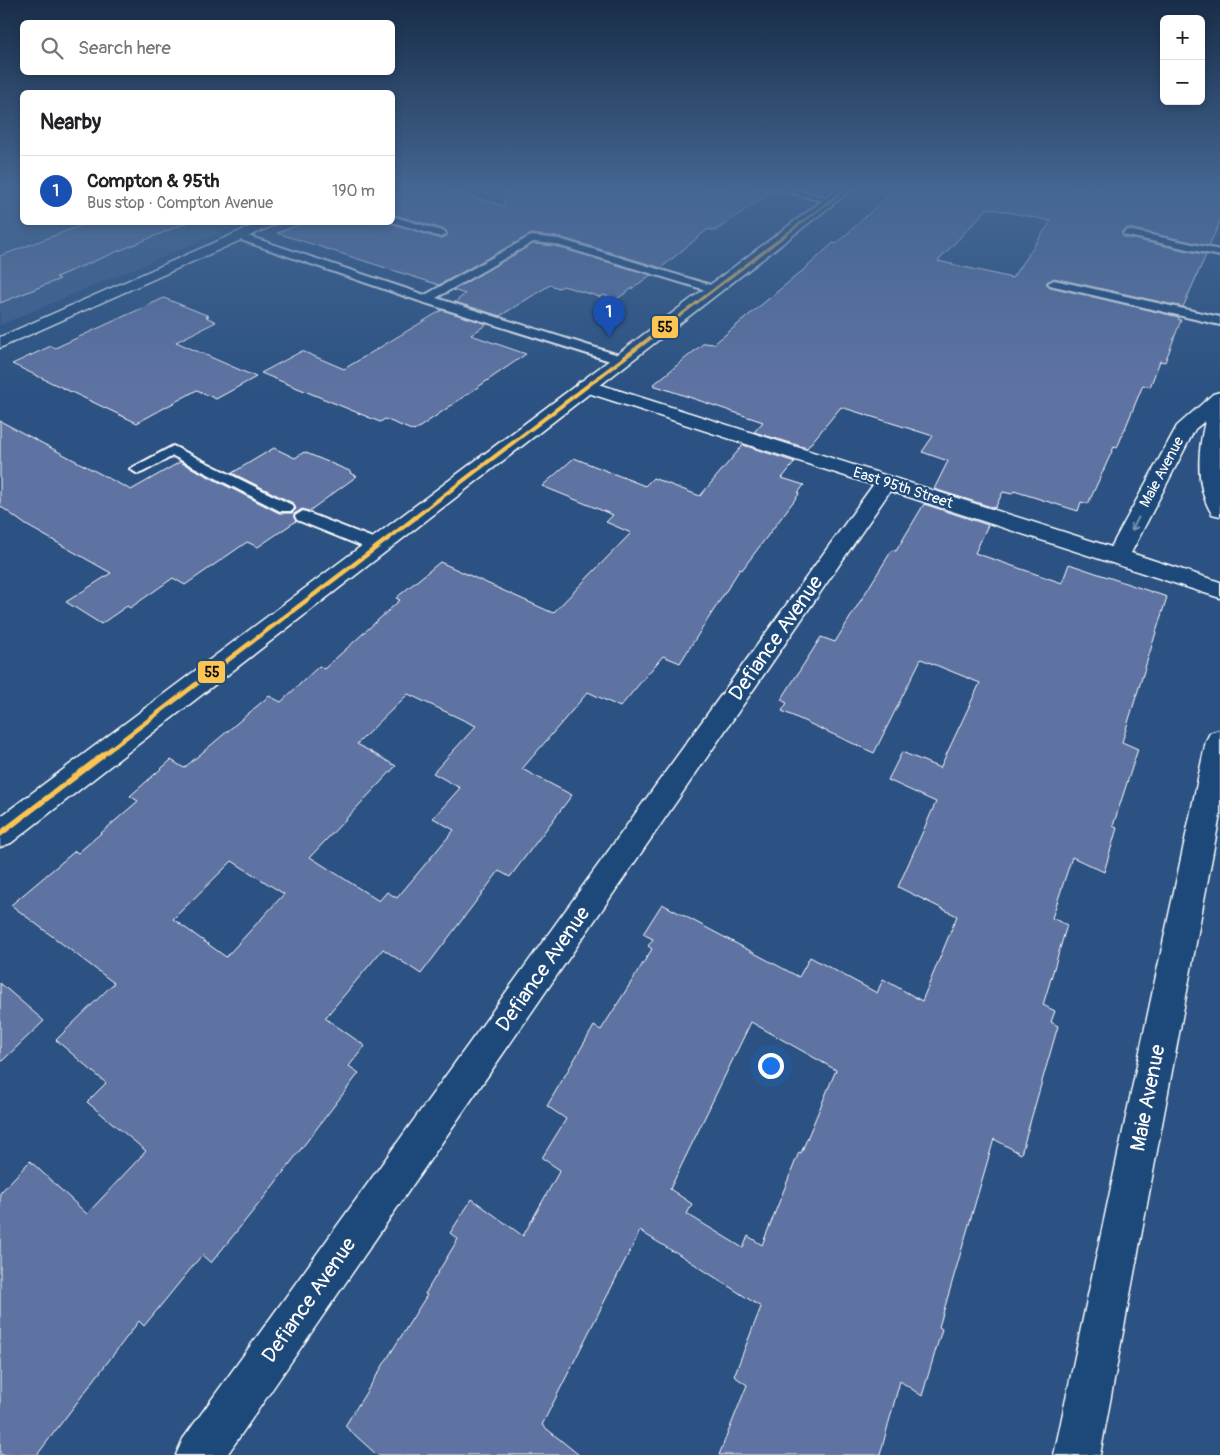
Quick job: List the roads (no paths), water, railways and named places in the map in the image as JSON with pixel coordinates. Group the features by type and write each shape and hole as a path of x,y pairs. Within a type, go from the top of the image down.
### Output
{"street":[{"path":"0,343 199,256"},
{"path":"0,834 757,256"},
{"name":"East 95th Street","path":"586,386 1220,590"},
{"name":"Maie Avenue","path":"1220,400 1210,431 1209,461 1213,492 1220,509"},
{"name":"Maie Avenue","path":"1118,557 1187,426 1220,400"},
{"name":"Defiance Avenue","path":"199,1455 886,482"},
{"name":"Maie Avenue","path":"1077,1455 1216,781 1220,740"}],"lane":[{"path":"298,256 426,299 620,360"},
{"path":"426,299 501,256"},
{"path":"604,256 713,289"},
{"path":"1054,283 1220,321"},
{"path":"138,469 173,450 286,508"},
{"path":"303,516 377,546"}],"place":[{"name":"Compton & 95th","path":"609,337"}]}
